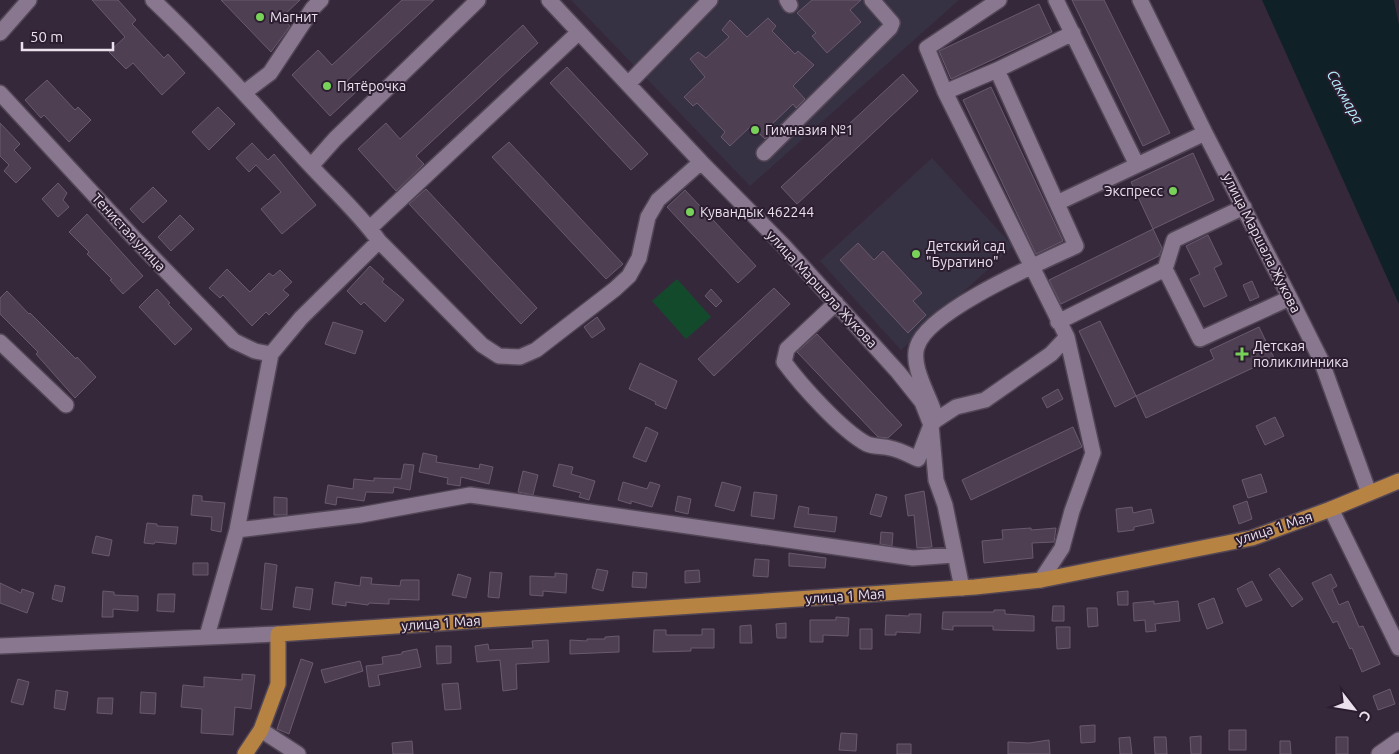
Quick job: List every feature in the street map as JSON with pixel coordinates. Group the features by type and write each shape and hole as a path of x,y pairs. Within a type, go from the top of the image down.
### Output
{"main road":[{"name":"улица 1 Мая","path":"278,634 962,588 1041,580 1252,538 1331,509 1399,481"},
{"path":"245,754 261,730 278,684 278,634"}],"street":[{"path":"0,32 29,0"},
{"path":"152,0 167,6 379,240 482,345 499,356 520,357 536,350 629,276 639,258 648,217 658,200 702,162"},
{"path":"245,92 270,73 303,22 321,0"},
{"path":"311,166 335,139 478,0"},
{"name":"улица Маршала Жукова","path":"549,0 836,303 898,372 922,402 934,422"},
{"path":"628,84 709,0"},
{"path":"764,153 890,28 892,23 872,0"},
{"path":"999,0 927,48 945,92 1067,337 1093,453 1072,510 1062,548 1041,580"},
{"path":"1056,0 1137,166"},
{"name":"улица Маршала Жукова","path":"1140,0 1204,133 1244,206 1321,360 1368,493"},
{"path":"370,228 579,32"},
{"path":"945,92 997,70 1073,33"},
{"path":"962,588 944,505 936,480 934,422 916,360 917,347 928,330 942,317 1001,281 1076,246 997,70"},
{"name":"Тенистая улица","path":"0,93 134,238 234,341 256,351 271,354"},
{"path":"1057,203 1204,133"},
{"path":"1244,206 1174,240 1165,269 1200,339 1290,298"},
{"path":"207,636 237,530 271,354 301,318 379,240"},
{"path":"1058,322 1165,269"},
{"path":"836,303 787,349 784,362 793,375 845,428 869,445 888,447 918,460 934,422 956,408 985,400 1051,354 1067,337"},
{"path":"0,342 66,405"},
{"path":"237,530 361,515 470,495 913,558 954,555"},
{"path":"1331,509 1399,648"},
{"path":"0,646 278,634"},
{"path":"261,730 298,754"},
{"path":"1379,754 1399,740"}],"shaded area":[{"name":"Гимназия №1","path":"571,0 959,0 750,186"},
{"name":"Детский сад \"Буратино\"","path":"932,158 1013,246 901,350 820,261"}],"green space":[{"path":"677,279 711,317 686,339 652,301"}],"water":[{"name":"Сакмара","path":"1262,0 1394,0 1399,25 1399,304"}],"building":[{"path":"92,0 118,0 136,20 132,24 164,58 168,54 185,73 162,95 133,63 126,69 109,52 125,37"},
{"name":"Магнит","path":"221,0 300,0 282,17 290,26 271,52"},
{"path":"402,0 434,0 347,81 357,91 330,116 292,75 318,50 332,65"},
{"path":"812,0 861,0 850,10 861,22 827,53 812,36 816,33 797,13"},
{"path":"1072,0 1104,0 1170,133 1143,146"},
{"path":"1039,4 1052,32 951,79 939,51"},
{"path":"768,18 776,26 772,31 795,54 798,51 814,65 793,86 805,99 796,108 793,104 770,126 774,130 765,139 751,126 730,146 721,137 725,132 697,103 693,106 684,97 705,77 690,59 698,52 706,58 729,37 722,30 730,20 747,37"},
{"path":"523,25 538,43 416,156 424,164 396,191 358,149 386,123 400,139"},
{"path":"567,67 648,154 631,170 550,83"},
{"path":"903,74 918,91 797,204 781,187"},
{"path":"47,80 75,110 78,107 91,120 69,142 44,115 41,118 25,100"},
{"path":"991,87 1063,241 1036,254 963,100"},
{"path":"218,107 235,124 209,150 192,132"},
{"path":"0,123 20,144 14,150 31,168 16,183 4,171 9,165 0,156"},
{"path":"509,142 623,264 606,279 492,157"},
{"path":"252,143 268,160 274,154 316,205 282,234 261,209 281,192 256,165 249,172 236,158"},
{"name":"Экспресс","path":"1193,153 1214,200 1153,229 1131,182"},
{"path":"58,183 67,193 63,200 69,207 58,217 42,199"},
{"path":"153,187 167,201 143,223 130,209"},
{"path":"426,189 537,308 521,324 409,204"},
{"path":"685,190 756,266 738,283 667,207"},
{"path":"87,214 143,276 123,294 110,280 112,279 87,254 89,252 69,232"},
{"path":"180,215 194,229 171,251 158,237"},
{"path":"1153,229 1162,248 1159,256 1061,304 1049,280"},
{"path":"1208,235 1222,264 1214,268 1227,296 1204,307 1190,279 1200,274 1186,246"},
{"path":"858,243 874,260 883,251 922,293 913,301 926,315 908,333 840,260"},
{"path":"370,266 384,279 382,282 404,300 385,322 364,302 361,305 347,291"},
{"path":"227,269 250,292 269,273 273,276 280,270 292,282 283,290 289,295 269,315 266,312 252,326 223,295 220,298 209,288"},
{"path":"1252,281 1259,297 1250,301 1243,285"},
{"path":"774,288 790,304 714,376 698,359"},
{"path":"157,289 170,303 168,304 192,329 175,345 139,307"},
{"path":"711,289 722,301 716,307 705,296"},
{"path":"7,291 96,377 75,398 36,354 38,352 0,314 0,298"},
{"path":"597,317 605,329 592,338 584,327"},
{"path":"1100,321 1136,396 1115,407 1079,331"},
{"path":"333,322 363,331 355,354 325,344"},
{"path":"1259,327 1274,358 1146,418 1136,396 1214,359 1210,350"},
{"path":"817,334 902,425 888,438 878,437 797,352"},
{"path":"640,363 677,381 666,409 629,389"},
{"path":"1058,389 1063,399 1047,408 1042,398"},
{"path":"1275,417 1284,436 1265,445 1256,426"},
{"path":"646,427 658,433 646,462 633,457"},
{"path":"1073,427 1082,447 971,500 962,480"},
{"path":"423,453 437,456 436,462 479,469 480,464 493,467 489,484 461,477 460,486 447,484 448,478 419,472"},
{"path":"404,464 414,465 410,490 394,487 393,493 366,492 364,501 337,497 336,505 325,503 328,485 353,489 354,479 374,481 374,478 401,479"},
{"path":"559,464 573,467 571,474 595,481 589,500 579,497 581,493 553,486"},
{"path":"523,471 538,475 533,495 518,492"},
{"path":"1261,474 1267,492 1248,498 1242,480"},
{"path":"623,482 647,489 650,482 660,485 652,507 631,501 631,504 618,500"},
{"path":"722,482 741,487 734,511 715,506"},
{"path":"924,491 932,547 917,548 914,515 908,516 905,495"},
{"path":"754,492 777,495 774,519 751,516"},
{"path":"876,494 887,497 881,517 870,514"},
{"path":"193,495 202,496 202,501 225,503 221,532 211,530 212,517 191,515"},
{"path":"678,496 691,499 688,514 675,511"},
{"path":"274,497 287,498 287,515 274,515"},
{"path":"1247,501 1252,519 1239,524 1233,506"},
{"path":"799,506 809,508 808,514 837,517 835,532 794,527"},
{"path":"1132,507 1133,513 1151,509 1154,523 1134,527 1134,530 1118,532 1116,509"},
{"path":"147,523 157,524 157,526 178,527 176,544 144,543"},
{"path":"1031,528 1031,530 1056,528 1054,542 1032,543 1033,558 984,563 982,541 1003,539 1002,530"},
{"path":"881,532 893,533 892,546 880,544"},
{"path":"96,536 112,540 109,556 92,553"},
{"path":"789,553 826,558 825,568 789,566"},
{"path":"755,559 769,560 768,577 753,576"},
{"path":"193,563 208,563 208,575 193,575"},
{"path":"265,563 277,565 272,610 261,609"},
{"path":"1279,568 1303,599 1292,607 1269,575"},
{"path":"597,569 608,571 603,591 592,588"},
{"path":"699,570 700,582 685,583 685,571"},
{"path":"490,572 502,573 499,598 488,597"},
{"path":"633,572 647,573 646,588 632,587"},
{"path":"555,573 567,574 566,593 543,591 543,596 530,595 530,576 555,577"},
{"path":"458,574 471,578 466,598 452,595"},
{"path":"1331,574 1337,586 1332,589 1339,605 1348,601 1359,627 1363,626 1380,664 1362,672 1352,648 1350,649 1337,621 1333,623 1312,583"},
{"path":"361,577 372,578 371,584 400,586 401,580 419,580 419,600 389,599 389,604 369,603 368,605 346,602 346,606 332,604 335,582 360,586"},
{"path":"1252,581 1262,600 1246,607 1237,589"},
{"path":"0,583 21,593 22,589 34,593 27,613 0,603"},
{"path":"55,585 65,587 62,602 52,599"},
{"path":"296,587 313,589 310,610 293,607"},
{"path":"103,591 114,592 114,595 138,596 138,611 113,609 113,617 102,617"},
{"path":"1128,591 1128,605 1118,605 1117,592"},
{"path":"158,594 175,594 174,612 157,611"},
{"path":"1214,598 1223,623 1207,629 1198,604"},
{"path":"1154,601 1154,604 1178,601 1180,621 1155,624 1156,631 1146,632 1145,620 1134,621 1133,603"},
{"path":"1053,606 1064,606 1064,621 1052,621"},
{"path":"1087,608 1097,608 1098,626 1088,627"},
{"path":"994,610 1005,610 1005,614 1034,616 1034,631 993,630 993,626 953,626 953,630 942,629 943,612 994,612"},
{"path":"909,614 921,614 920,633 896,632 896,635 885,635 886,615 909,616"},
{"path":"836,617 849,618 848,636 823,635 823,642 810,642 810,620 836,620"},
{"path":"786,623 786,638 777,638 776,624"},
{"path":"751,625 752,643 740,643 740,626"},
{"path":"1056,627 1070,627 1070,648 1057,649"},
{"path":"702,629 714,629 714,648 691,648 691,651 653,652 654,630 666,630 666,635 702,635"},
{"path":"860,629 872,629 872,649 860,649"},
{"path":"619,636 619,652 570,654 570,640 587,641 587,639 605,639 605,637"},
{"path":"548,640 549,662 516,664 517,689 503,691 500,660 477,662 475,646 488,644 489,650 533,648 532,641"},
{"path":"436,646 451,646 451,663 437,664"},
{"path":"417,649 421,667 378,675 380,685 369,687 366,666 383,664 382,657 402,654 402,652"},
{"path":"301,659 313,663 289,734 277,729"},
{"path":"360,661 363,671 325,683 321,670"},
{"path":"242,674 255,675 251,709 235,707 233,735 201,733 202,709 181,707 183,685 204,687 204,677 242,680"},
{"path":"18,679 29,682 23,705 11,702"},
{"path":"458,683 461,709 445,710 442,684"},
{"path":"1390,689 1395,704 1378,710 1373,696"},
{"path":"56,690 68,692 65,710 54,708"},
{"path":"141,692 156,693 155,714 140,713"},
{"path":"98,698 113,698 112,714 97,713"},
{"path":"1095,725 1095,742 1081,743 1080,726"},
{"path":"1229,730 1246,730 1246,750 1229,750"},
{"path":"841,733 857,734 856,751 839,750"},
{"path":"1201,736 1201,754 1191,754 1190,737"},
{"path":"1130,737 1132,754 1120,754 1119,738"},
{"path":"1154,737 1166,737 1167,754 1155,754"},
{"path":"1336,737 1348,737 1348,754 1336,754"},
{"path":"1049,740 1050,754 1008,754 1008,742 1029,743"},
{"path":"412,741 413,754 393,754 392,743"},
{"path":"1280,741 1290,741 1291,754 1280,754"},
{"path":"897,744 911,744 911,754 897,754"}],"place":[{"name":"Магнит","path":"260,17"},
{"name":"Пятёрочка","path":"327,86"},
{"name":"Гимназия №1","path":"755,130"},
{"name":"Экспресс","path":"1173,191"},
{"name":"Кувандык 462244","path":"690,212"},
{"name":"Детский сад \"Буратино\"","path":"916,254"},
{"name":"Детская поликлинника","path":"1242,354"}]}
